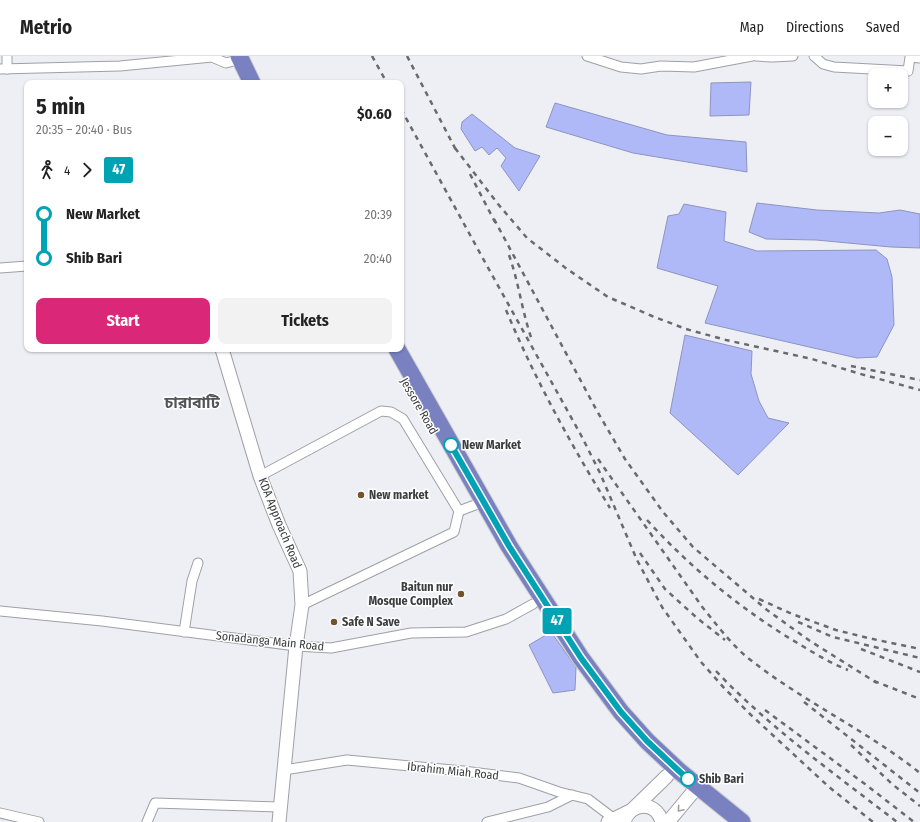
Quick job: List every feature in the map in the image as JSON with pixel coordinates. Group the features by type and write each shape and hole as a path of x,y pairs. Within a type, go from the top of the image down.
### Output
{"highway":[{"path":"244,57 251,80"},
{"path":"244,57 263,80"},
{"name":"Jessore Road","path":"388,352 533,604 576,667 615,721 640,749 667,776 695,791"},
{"name":"Jessore Road","path":"399,352 509,546 581,658 621,712 679,771 695,791 725,822"},
{"path":"695,791 742,822"}],"street":[{"path":"7,56 4,69 120,66 212,57 226,63 244,57"},
{"path":"587,56 621,67 641,68 661,66 694,67 752,56"},
{"path":"756,56 793,56"},
{"path":"814,56 823,64 834,67 908,71 910,57 920,58"},
{"path":"0,268 24,266"},
{"name":"KDA Approach Road","path":"223,352 260,476 279,525 300,571 302,605 296,646 279,822"},
{"path":"260,476 380,411 391,412 403,419 459,511 454,532 302,605"},
{"path":"459,511 475,505"},
{"path":"184,632 192,581 198,563"},
{"name":"Sonadanga Main Road","path":"0,611 102,621 296,646 331,648 411,633 466,632 506,619 533,604"},
{"name":"Ibrahim Miah Road","path":"284,770 347,760 519,778 588,799 615,821"},
{"path":"615,821 632,810 667,776"},
{"path":"668,822 695,791"},
{"path":"487,822 548,807 572,795"},
{"path":"147,822 155,803 280,807"},
{"path":"632,810 644,806 649,807 658,814 662,822"},
{"path":"0,813 39,822"}],"water":[{"path":"751,82 749,115 710,116 711,83"},
{"path":"555,103 667,135 746,142 747,172 633,153 546,127"},
{"path":"472,114 515,148 540,156 519,191 501,166 506,158 497,148 489,155 482,147 475,151 461,129 462,122"},
{"path":"757,203 817,210 879,213 900,210 920,214 920,248 891,247 816,240 766,239 749,232"},
{"path":"684,204 726,212 724,241 757,251 876,250 887,259 892,277 894,325 877,357 857,358 705,323 718,286 657,268 668,216 679,214"},
{"path":"685,335 752,351 751,374 759,401 768,418 789,423 738,475 670,413"},
{"path":"551,632 576,667 575,690 553,693 529,645"}],"railway":[{"path":"372,56 385,80"},
{"path":"407,56 457,152"},
{"path":"404,114 582,437 600,473 637,560 662,607 701,662 725,689 829,787 873,822"},
{"path":"455,148 498,204 527,238 567,269 608,297 686,329 726,340 812,359 920,390"},
{"path":"470,174 496,224"},
{"path":"494,219 597,411 625,459 663,512 693,547 767,610 810,641 877,683"},
{"path":"509,255 532,340"},
{"path":"506,310 517,336 554,411 610,508"},
{"path":"851,366 920,380"},
{"path":"598,459 703,608 742,653 769,674 878,743 920,773"},
{"path":"647,520 696,569 750,612 810,651 848,670"},
{"path":"640,553 665,589 697,618 725,640"},
{"path":"759,599 792,614 836,630 920,649"},
{"path":"798,622 833,637 920,658"},
{"path":"861,649 920,672"},
{"path":"716,671 758,712 897,822"},
{"path":"874,681 920,699"},
{"path":"804,702 920,793"},
{"path":"765,710 914,822"},
{"path":"851,745 892,784 920,806"}],"bus line":[{"name":"47","path":"451,445 509,546 581,658 621,712 647,741 688,779"}],"place":[{"name":"New Market","path":"451,445"},
{"name":"New market","path":"361,495"},
{"name":"Baitun nur Mosque Complex","path":"461,594"},
{"name":"Safe N Save","path":"334,622"},
{"name":"Shib Bari","path":"688,779"}],"district":[{"name":"চারাবাটি","path":"192,402"}]}
